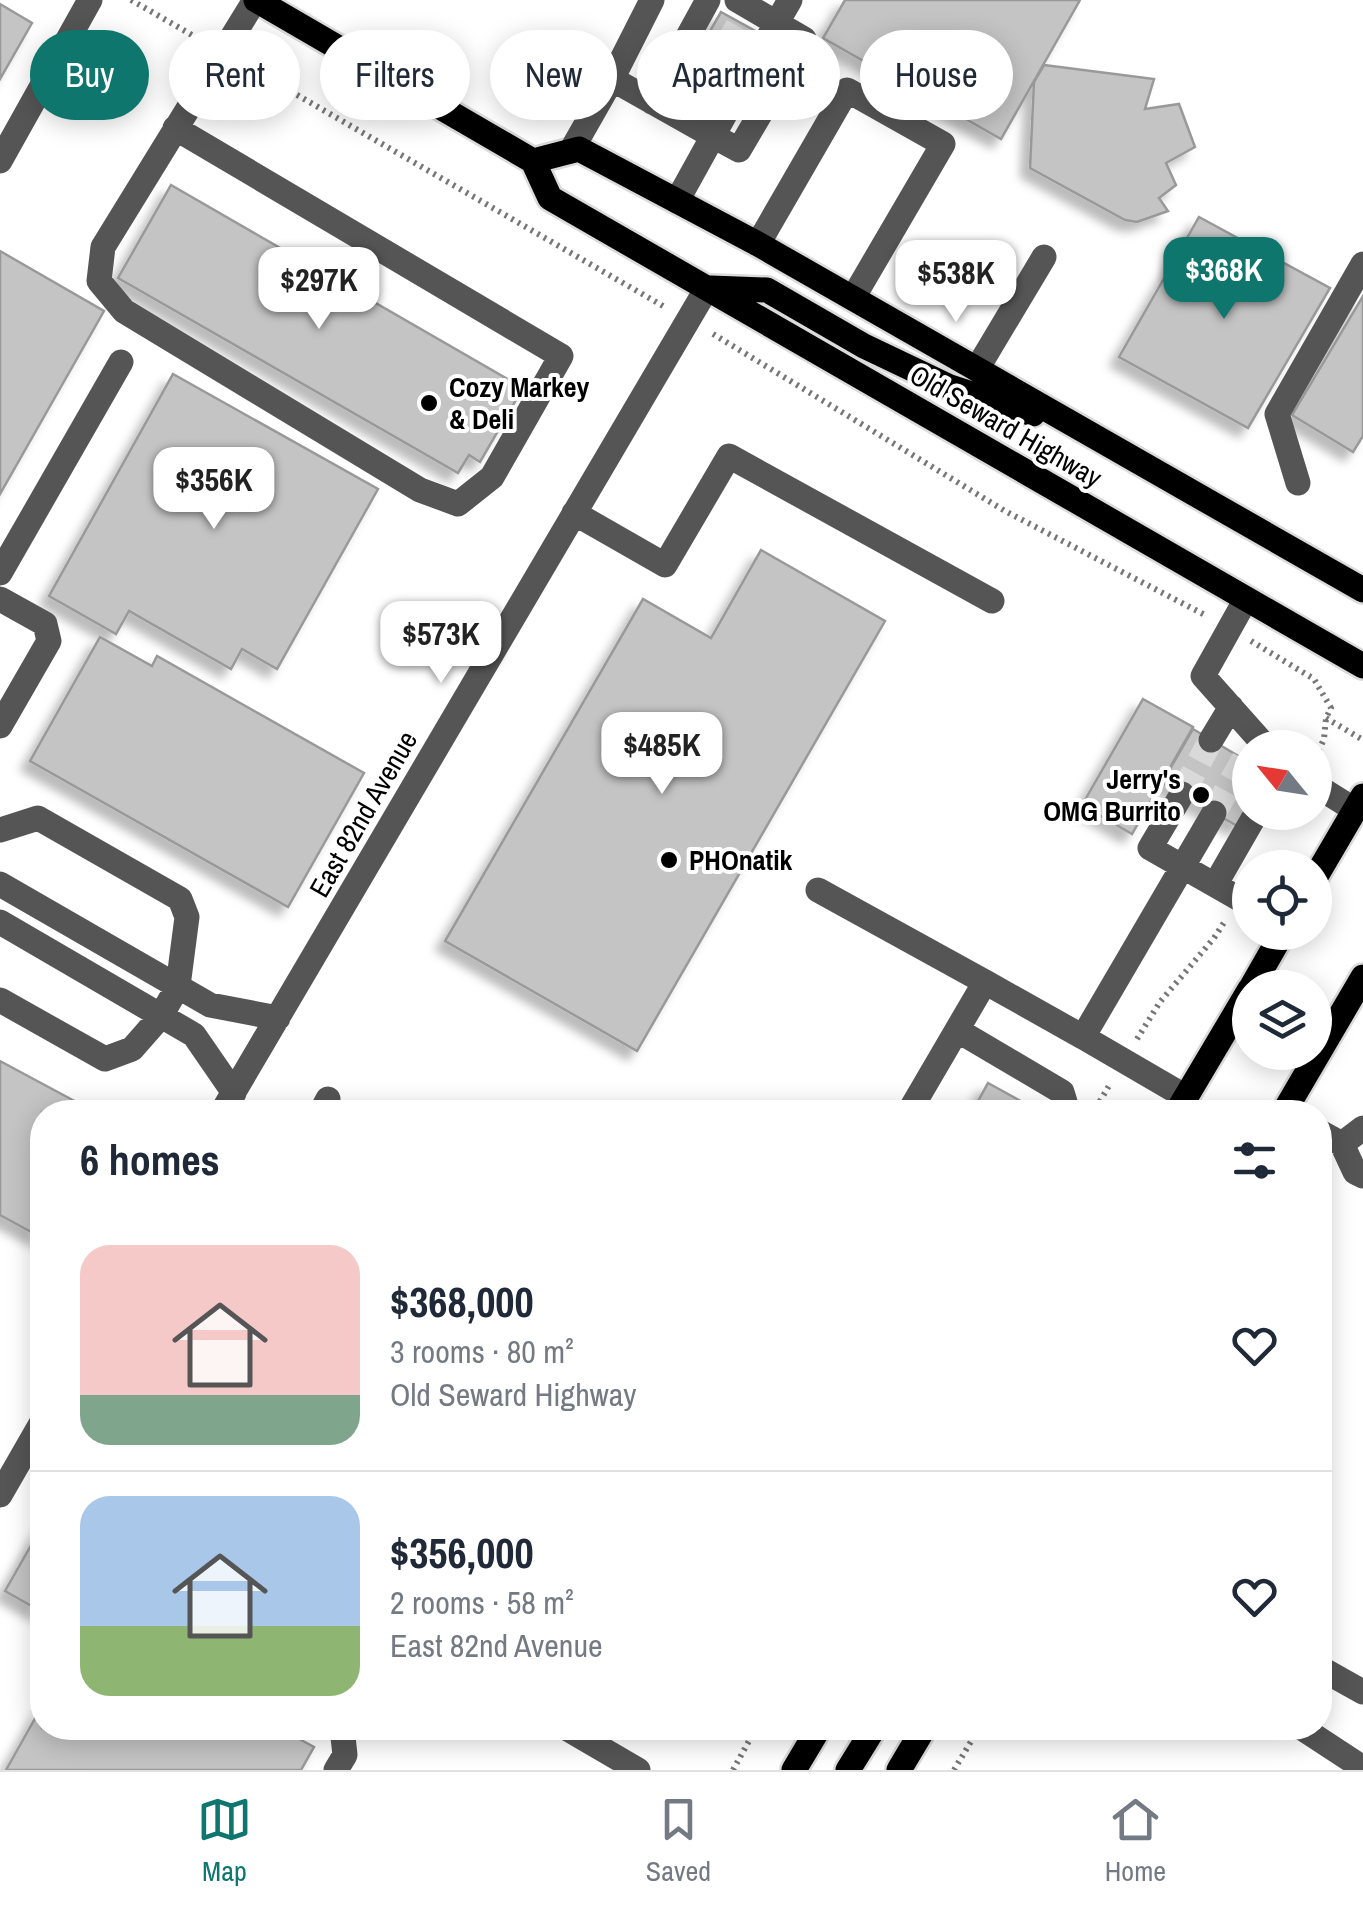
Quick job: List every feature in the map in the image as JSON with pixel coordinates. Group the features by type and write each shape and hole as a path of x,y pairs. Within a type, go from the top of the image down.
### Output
{"main road":[{"name":"Old Seward Highway","path":"255,0 533,162 550,198 1363,666"},
{"name":"Old Seward Highway","path":"571,152 579,149 758,244 1363,590"},
{"path":"533,162 571,152"},
{"path":"707,288 767,290 864,346 950,387 1085,431"},
{"path":"1331,850 1359,803"},
{"path":"1291,1100 1363,977"},
{"path":"1188,1100 1232,1019"},
{"path":"794,1770 812,1740"},
{"path":"848,1770 867,1740"},
{"path":"899,1770 917,1740"}],"street":[{"path":"0,161 90,0"},
{"path":"236,30 255,0"},
{"path":"617,69 652,0"},
{"path":"692,30 708,0"},
{"path":"773,30 790,0"},
{"path":"742,10 771,30"},
{"path":"758,244 848,90 943,144 852,298"},
{"path":"175,128 561,356 492,477 458,504 420,490 124,311 99,281 103,247 175,128 180,120"},
{"path":"571,152 589,120"},
{"path":"684,120 739,150 756,120"},
{"path":"677,201 722,120"},
{"path":"977,369 1044,257"},
{"path":"1298,483 1277,414 1363,264"},
{"name":"East 82nd Avenue","path":"230,1100 707,288"},
{"path":"0,573 121,362"},
{"path":"574,512 665,565 729,456 992,601"},
{"path":"0,598 46,624 49,641 0,726"},
{"path":"1243,730 1230,707 1203,676 1246,599"},
{"path":"1212,740 1230,707"},
{"path":"1332,792 1359,803"},
{"path":"1182,794 1150,848 1232,895"},
{"path":"1083,1037 1214,813"},
{"path":"0,830 38,818 180,900 187,917 178,986 161,1016 132,1049 105,1059 0,1000"},
{"path":"1215,885 1247,830"},
{"path":"0,884 210,1005 278,1018"},
{"path":"818,890 1124,1060 1175,1100"},
{"path":"0,922 194,1035 226,1100"},
{"path":"916,1100 986,982"},
{"path":"957,1030 1062,1092 1064,1100"},
{"path":"1332,1138 1363,1128"},
{"path":"1332,1139 1363,1176"},
{"path":"0,1495 30,1443"},
{"path":"1332,1675 1363,1692"},
{"path":"336,1770 344,1755 343,1740"},
{"path":"587,1740 638,1770"},
{"path":"1320,1740 1363,1768"}],"path":[{"path":"130,0 183,30"},
{"path":"300,97 688,320 1005,511 1230,628 1314,679 1331,708 1325,730"},
{"path":"1326,718 1363,740"},
{"path":"1101,1100 1160,1002 1232,916"},
{"path":"732,1770 749,1740"},
{"path":"954,1770 972,1740"}],"building":[{"path":"845,0 1080,0 1013,118 1013,30 860,30 860,59 840,48 840,30 828,30"},
{"path":"0,4 32,23 0,79"},
{"path":"721,12 754,30 711,30"},
{"path":"1044,65 1154,79 1145,109 1179,104 1195,147 1166,163 1176,185 1159,198 1168,211 1137,222 1125,220 1030,168 1034,82"},
{"path":"968,120 1012,120 1001,139"},
{"path":"171,185 523,388 480,462 469,455 458,473 118,278"},
{"path":"1199,217 1330,288 1248,428 1119,357"},
{"path":"0,251 104,311 0,494"},
{"path":"1363,296 1363,436 1353,452 1292,415"},
{"path":"173,374 378,489 277,669 242,649 231,669 129,611 116,634 49,596"},
{"path":"761,550 885,621 637,1051 445,941 643,599 711,638"},
{"path":"100,637 152,666 157,656 364,773 288,907 30,761"},
{"path":"1143,699 1193,727 1132,834 1082,805"},
{"path":"1193,729 1232,752 1232,823 1162,783"},
{"path":"0,1061 73,1100 30,1100 30,1231 0,1215"},
{"path":"988,1083 1019,1100 979,1100"},
{"path":"30,1547 30,1605 5,1591"},
{"path":"30,1727 30,1740 301,1740 314,1747 301,1770 6,1770"}],"tunnel":[{"path":"735,30 740,22"},
{"path":"1182,794 1211,740"},
{"path":"1214,813 1232,781"}],"place":[{"name":"Cozy Markey & Deli","path":"429,403"},
{"name":"Jerry's OMG Burrito","path":"1201,795"},
{"name":"PHOnatik","path":"669,860"}]}
